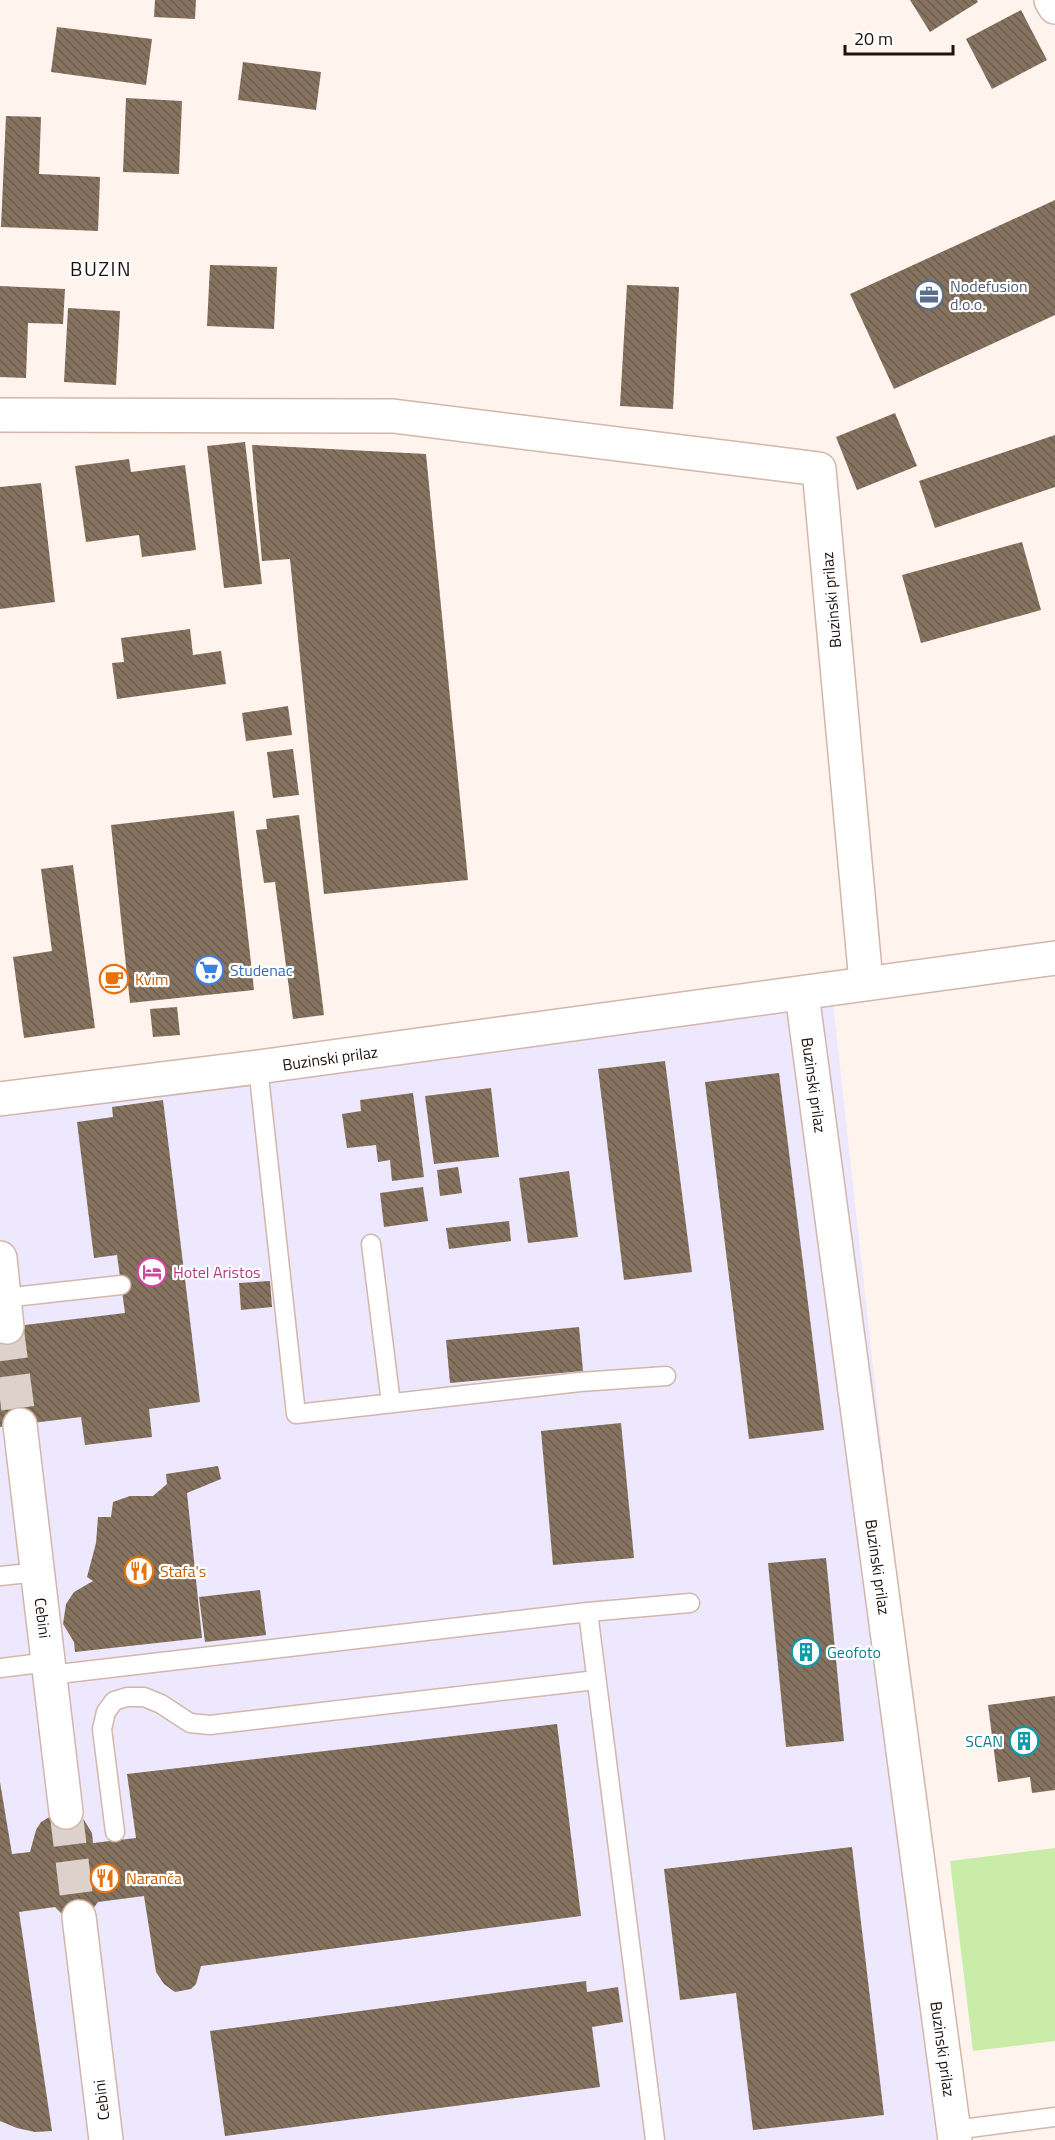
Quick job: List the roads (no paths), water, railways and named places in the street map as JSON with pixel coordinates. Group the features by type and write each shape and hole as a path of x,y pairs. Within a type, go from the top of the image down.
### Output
{"street":[{"path":"1051,0 1055,8"},
{"name":"Buzinski prilaz","path":"0,415 393,416 819,469 866,982"},
{"name":"Buzinski prilaz","path":"0,1099 258,1067 802,994 866,982 1055,958"},
{"name":"Buzinski prilaz","path":"802,994 955,2135"},
{"path":"0,1258 6,1313"},
{"name":"Cebini","path":"20,1425 66,1812"},
{"name":"Cebini","path":"79,1917 106,2140"}],"lane":[{"path":"258,1067 296,1414 580,1382 666,1376"},
{"path":"371,1244 391,1403"},
{"path":"6,1313 121,1285"},
{"path":"0,1576 38,1572"},
{"path":"0,1668 49,1668 690,1603"},
{"path":"588,1612 655,2140"},
{"path":"115,1832 102,1729 106,1712 114,1701 127,1697 144,1697 161,1704 190,1723 210,1725 596,1680"},
{"path":"955,2135 1055,2117"}],"tunnel":[{"path":"7,1327 20,1425"},
{"path":"66,1812 79,1917"}],"place":[{"name":"Nodefusion d.o.o.","path":"929,295"},
{"name":"Studenac","path":"209,970"},
{"name":"Kvim","path":"114,979"},
{"name":"Hotel Aristos","path":"152,1272"},
{"name":"Stafa's","path":"139,1571"},
{"name":"Geofoto","path":"806,1652"},
{"name":"SCAN","path":"1024,1741"},
{"name":"Naranča","path":"105,1878"}],"district":[{"name":"BUZIN","path":"101,268"}]}
